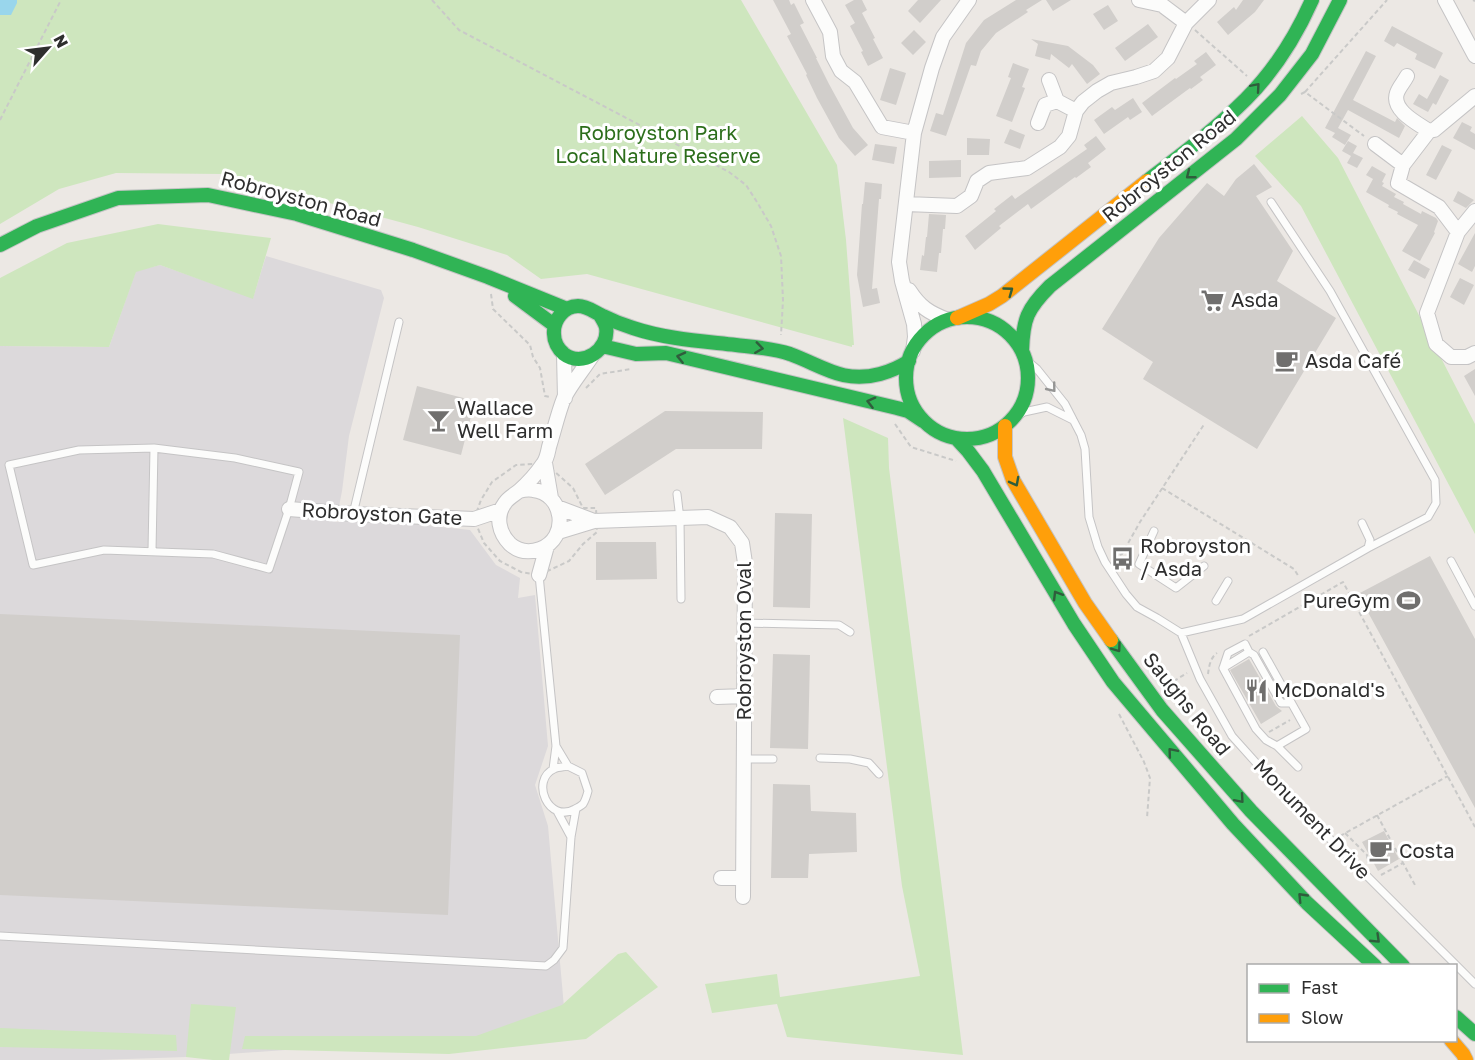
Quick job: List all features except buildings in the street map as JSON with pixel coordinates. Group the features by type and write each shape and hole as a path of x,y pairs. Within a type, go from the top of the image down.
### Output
{"main road":[{"name":"Robroyston Road","path":"953,319 988,304 1010,290 1208,133 1258,86 1297,31 1312,0"},
{"name":"Robroyston Road","path":"1024,355 1023,325 1034,301 1244,132 1280,95 1312,54 1340,0"},
{"name":"Robroyston Road","path":"0,245 37,226 118,198 207,195 297,214 413,250 567,309 576,306 587,307 600,315 633,328 668,336 780,351 844,376 859,378 900,368 911,356"},
{"name":"Robroyston Road","path":"488,277 554,325"},
{"path":"567,309 558,317 553,335 556,344 564,354 572,358 583,359 597,351 605,340 606,331 600,315"},
{"path":"597,351 636,354 666,353 908,411 941,433 956,438 971,439 987,436 1008,423 1020,410 1025,399 1028,378 1024,355 1009,333 985,320 970,317 953,319 931,329 918,342 911,356 907,381 910,399 925,422"},
{"name":"Saughs Road","path":"1008,423 1005,457 1013,480 1085,603 1162,710 1251,811 1401,964"},
{"path":"956,438 983,471 1074,624 1113,681 1233,824 1307,903 1373,964"},
{"path":"1457,1019 1475,1034"},
{"path":"1457,1038 1475,1056"},
{"path":"1451,1042 1466,1060"}],"street":[{"path":"813,0 830,32 833,56 842,71 855,82 882,127 914,133"},
{"path":"911,356 915,337 914,324 899,262 914,133 943,37 969,0"},
{"path":"1139,0 1162,5 1186,23"},
{"path":"906,204 957,206 971,196 977,180 989,173 1027,168 1060,147 1069,136 1076,111 1083,102 1111,83 1154,71 1168,58 1186,23 1209,0"},
{"path":"1445,0 1475,56"},
{"path":"1407,76 1396,95 1396,105 1407,116 1429,131"},
{"path":"1049,80 1057,101 1076,111"},
{"path":"1458,232 1439,207 1398,183 1403,165 1429,131 1434,130 1475,96"},
{"path":"1038,123 1046,105 1057,101"},
{"path":"1375,144 1403,165"},
{"path":"1475,211 1458,232 1427,313 1436,344 1451,357 1467,357 1475,353"},
{"path":"902,281 926,310 953,319"},
{"path":"539,575 502,533 499,524 501,510 506,501 519,491 544,463 565,398 597,351"},
{"path":"564,354 565,398"},
{"path":"521,552 538,550 547,546 558,532 560,519 544,463"},
{"path":"519,491 536,490 554,502 595,521"},
{"name":"Robroyston Gate","path":"289,509 474,519"},
{"path":"474,519 501,510"},
{"name":"Robroyston Oval","path":"595,521 708,517 730,527 742,543 745,563 742,897"},
{"path":"474,519 502,533"},
{"path":"558,532 595,521"},
{"path":"539,575 547,546"},
{"path":"717,697 745,696"},
{"path":"721,878 743,878"}],"lane":[{"path":"1024,355 1065,404 1081,435 1085,449 1089,517 1105,562 1137,607 1181,633 1243,619 1428,516 1436,503 1435,480 1330,291 1271,202"},
{"path":"352,514 399,322"},
{"path":"1008,423 1024,412 1047,407 1073,420"},
{"path":"152,551 154,448"},
{"path":"154,448 235,458 299,472 289,509 269,569 213,555 104,550 33,565 9,465 79,450 154,448"},
{"path":"677,494 680,519 681,599"},
{"path":"1362,523 1370,540 1368,548"},
{"path":"1154,531 1140,564 1176,588 1204,566"},
{"path":"1451,561 1475,606"},
{"path":"539,575 556,746 554,769"},
{"path":"1216,601 1228,581"},
{"path":"745,623 839,625 850,632"},
{"name":"Monument Drive","path":"1181,633 1200,679 1232,736 1276,785 1455,964"},
{"path":"1291,703 1281,703 1254,655 1249,652 1245,644 1228,653 1223,668 1256,729 1298,767"},
{"path":"1263,652 1306,729 1277,746"},
{"path":"556,746 568,766 582,773 588,791 582,805 569,813 556,811 547,805 542,786 546,776 554,769 568,766"},
{"path":"820,758 850,759 869,763 879,774"},
{"path":"744,759 773,759"},
{"path":"0,936 546,966 563,948 571,837 576,809"},
{"path":"556,811 571,837"},
{"name":"Monument Drive","path":"1457,966 1475,984"}],"path":[{"path":"0,120 61,0"},
{"path":"432,0 459,30 729,172 746,185 771,226 781,256 783,300 780,351"},
{"path":"1305,92 1388,0"},
{"path":"488,277 493,309 530,345 533,357 540,368 545,396 574,401 600,374 632,369"},
{"path":"893,420 911,447 961,463"},
{"path":"1105,562 1122,554 1204,423"},
{"path":"583,508 573,488 544,463 516,465 492,482 481,500 474,519 484,543 500,561 521,572 539,575 569,561 597,532 595,521"},
{"path":"1162,488 1294,569 1313,599"},
{"path":"1244,638 1343,582 1475,827"},
{"path":"1162,710 1168,706 1174,681 1188,673 1193,683 1200,679 1209,673 1208,668 1214,655 1224,650"},
{"path":"1119,714 1150,778 1147,818"},
{"path":"1266,740 1269,737 1266,734 1298,715"},
{"path":"1331,841 1448,776"},
{"path":"1377,815 1415,885"},
{"path":"1345,833 1367,855 1368,863 1374,869"},
{"path":"1381,875 1403,863"}],"shaded area":[{"path":"266,256 381,290 384,298 349,436 336,522 365,519 470,530 496,565 520,578 518,598 535,595 548,746 535,785 548,826 566,1030 186,1057 0,1060 0,346 109,347 136,271 160,265 253,298"}],"green space":[{"name":"Robroyston Park Local Nature Reserve","path":"0,0 741,0 837,165 846,240 854,345 852,347 587,274 541,279 507,255 418,227 223,174 116,173 59,189 0,224"},
{"path":"1302,116 1338,158 1475,424 1475,534 1301,206 1255,156"},
{"path":"158,224 271,238 253,299 160,265 136,272 109,347 0,346 0,278 67,243"},
{"path":"843,418 888,438 889,468 963,1055 787,1037 777,1004 712,1013 705,984 777,974 780,997 920,976 902,886"},
{"path":"626,952 658,987 586,1039 449,1054 242,1049 245,1036 476,1036 562,1005 618,954"},
{"path":"191,1004 236,1007 229,1060 186,1057"},
{"path":"0,1028 176,1035 177,1051 0,1047"}],"water":[{"path":"0,0 17,0 11,15 0,15"}],"traffic: fast":[{"path":"1147,181 1235,110 1256,88 1284,52 1312,0"},
{"path":"1022,351 1025,322 1031,308 1042,294 1236,139 1280,95 1312,54 1340,0"},
{"path":"0,245 37,226 118,198 208,195 297,214 413,250 567,309"},
{"path":"515,296 554,325"},
{"path":"600,315 606,327 606,335 599,349 586,358 571,358 564,354 555,339 555,324 564,311 578,306 645,332 776,350 834,372 855,377 880,374 909,361"},
{"path":"967,317 990,322 1010,335 1023,355 1028,378 1023,401 1010,421 990,434 967,439 944,434 924,421 911,401 906,378 911,355 924,335 944,322 967,317"},
{"path":"602,346 636,354 666,353 897,408 908,411 923,421"},
{"path":"956,438 983,471 1074,624 1113,682 1233,824 1307,903 1373,964"},
{"path":"1111,640 1162,710 1251,811 1401,964"},
{"path":"1457,1018 1475,1034"}],"traffic: slow":[{"path":"957,318 1002,296 1147,181"},
{"path":"1005,426 1005,457 1013,480 1085,603 1111,640"},
{"path":"1453,1042 1466,1060"}],"place":[{"name":"Asda","path":"1213,300"},
{"name":"Asda Café","path":"1287,361"},
{"name":"Wallace Well Farm","path":"439,420"},
{"name":"Robroyston / Asda","path":"1122,558"},
{"name":"PureGym","path":"1408,601"},
{"name":"McDonald's","path":"1256,690"},
{"name":"Costa","path":"1381,851"}]}
